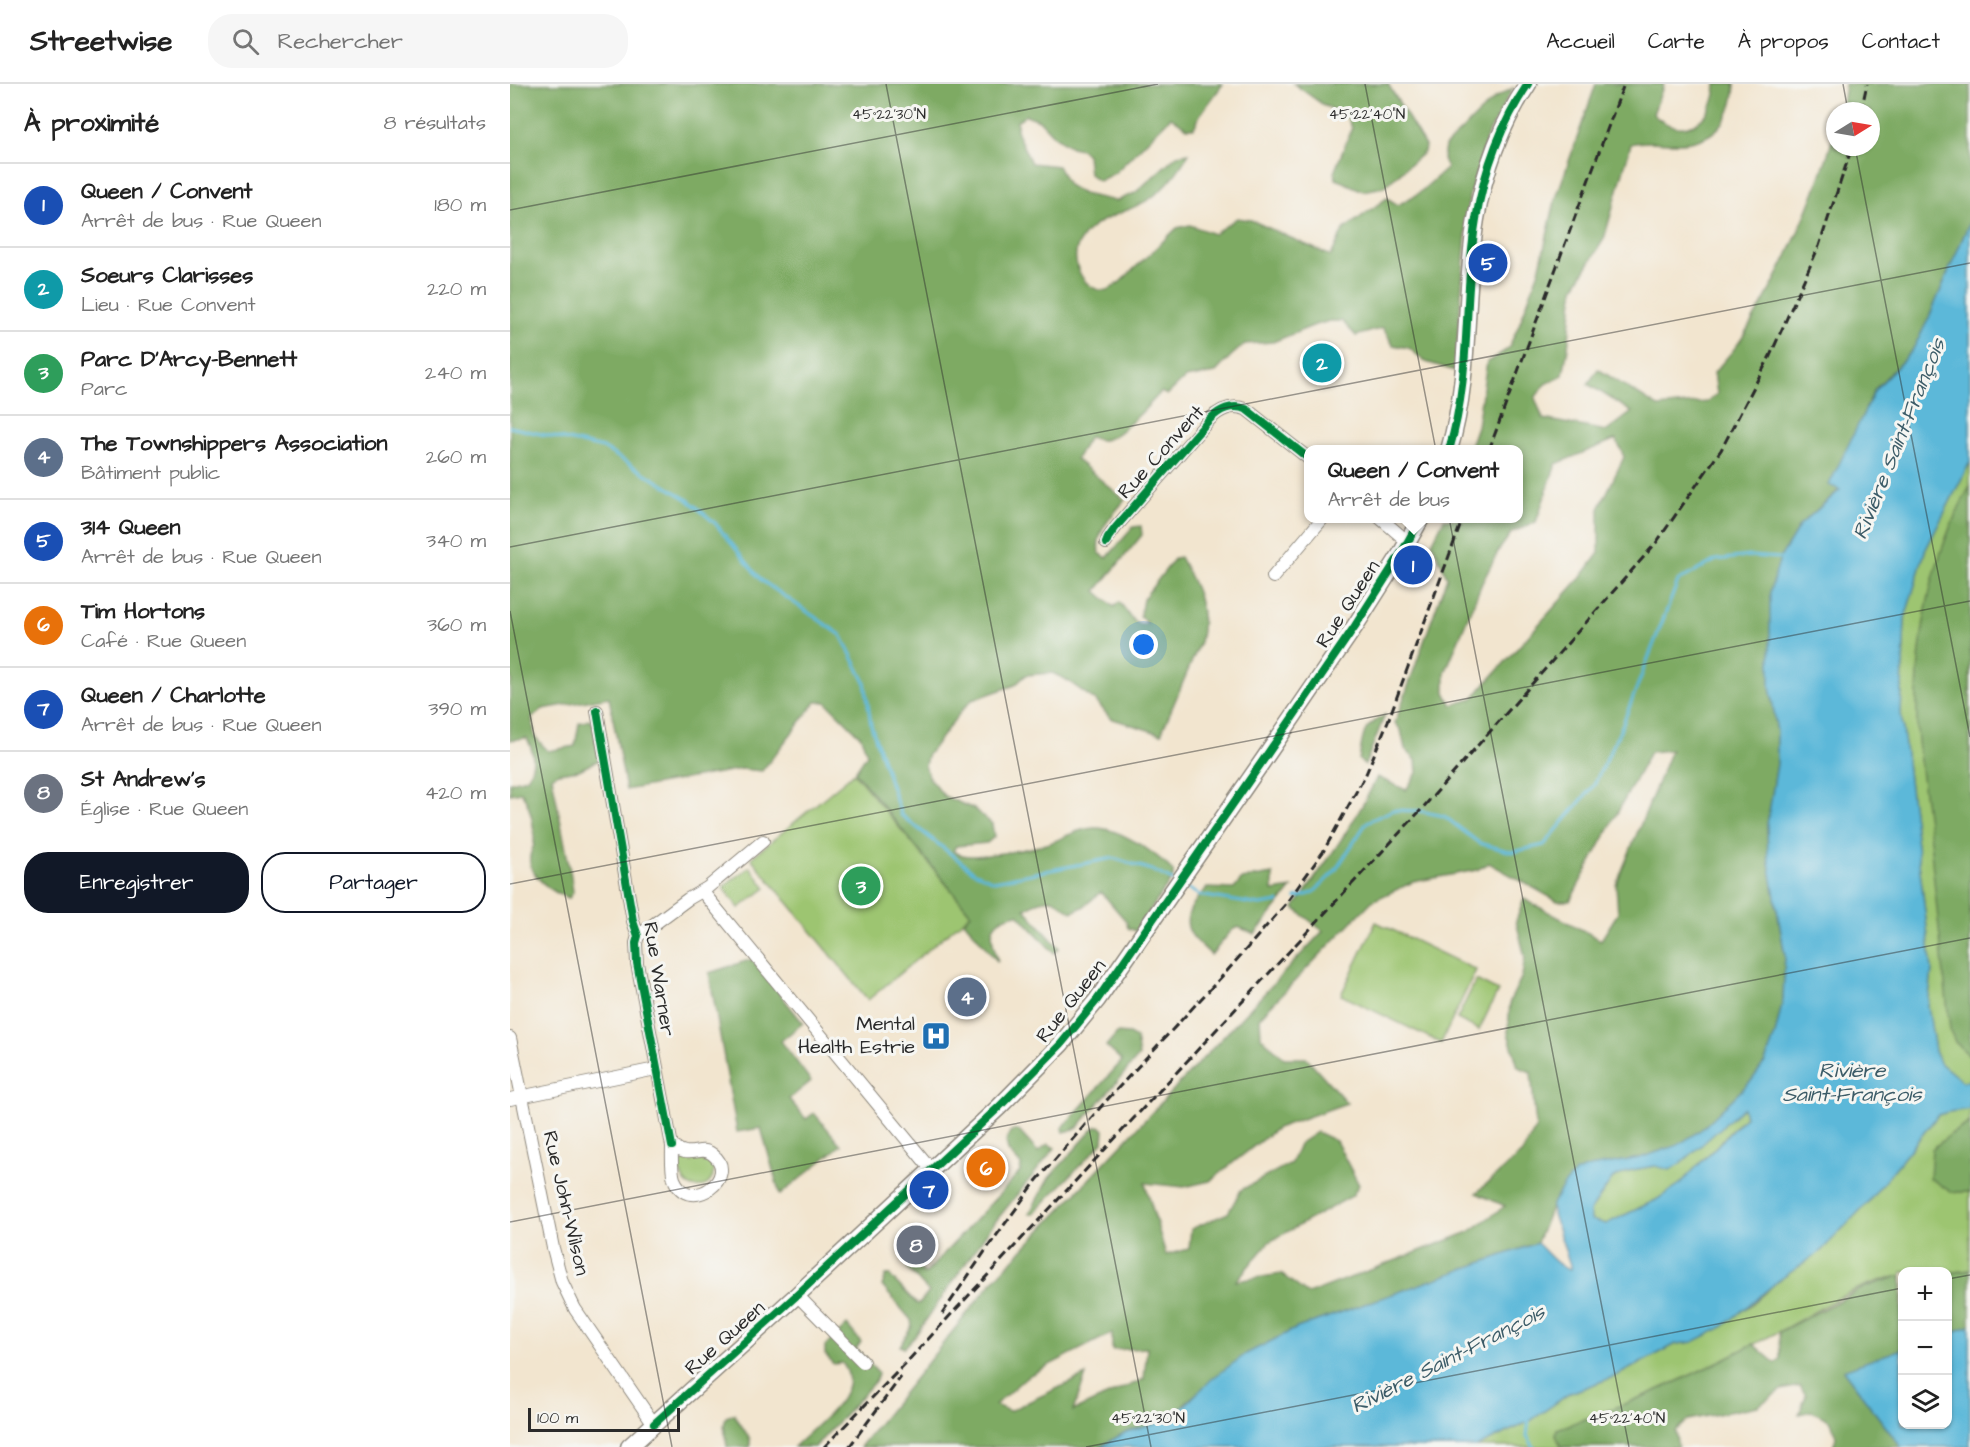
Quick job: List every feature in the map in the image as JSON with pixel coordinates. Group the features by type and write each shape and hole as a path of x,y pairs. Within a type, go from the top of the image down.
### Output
{"main road":[{"path":"1450,445 1459,413 1464,379 1476,219 1498,141 1528,84"},
{"name":"Rue Queen","path":"629,1447 797,1295 1029,1078 1084,1017 1348,636 1419,523"}],"street":[{"name":"Rue Convent","path":"1106,543 1116,527 1209,420 1222,409 1238,406 1246,409 1304,455"},
{"path":"1273,577 1320,523"},
{"path":"1385,523 1408,542"},
{"name":"Rue Warner","path":"597,711 633,921 638,936 637,963 672,1146 674,1178 682,1189 693,1194 700,1194 714,1187 719,1175 718,1161 714,1156 705,1150 685,1152 672,1146"},
{"path":"638,936 702,891 763,842"},
{"path":"702,891 931,1169"},
{"name":"Rue John-Wilson","path":"510,1038 516,1098 562,1282 584,1323 654,1424"},
{"path":"516,1098 656,1069"},
{"path":"797,1295 863,1362"}],"green space":[{"path":"510,84 1223,84 1200,115 1194,128 1187,128 1171,117 1115,173 1099,181 1089,174 1087,155 1081,149 1071,147 1054,136 1039,120 1026,115 1017,121 1017,133 1031,163 1058,166 1068,185 1083,194 1116,201 1135,193 1177,155 1189,153 1173,178 1151,198 1098,223 1082,238 1076,255 1078,270 1087,283 1099,290 1107,290 1119,283 1177,228 1190,225 1214,234 1237,218 1251,220 1331,256 1343,230 1387,198 1398,205 1419,193 1447,168 1443,159 1445,146 1495,98 1513,88 1487,136 1469,197 1455,371 1426,362 1409,348 1393,345 1383,328 1356,336 1342,321 1330,321 1273,342 1245,344 1215,373 1185,378 1167,395 1161,392 1117,434 1103,440 1089,437 1076,459 1125,500 1102,531 1098,545 1099,553 1107,558 1133,527 1141,526 1142,535 1096,591 1114,607 1119,602 1134,621 1148,624 1140,616 1143,599 1175,558 1180,557 1199,598 1202,619 1200,642 1161,734 1110,718 1096,701 1065,679 1052,673 1026,675 1015,685 972,700 927,756 925,766 930,779 944,796 974,809 992,824 994,837 987,843 956,846 953,851 957,853 974,856 1022,850 1094,828 1114,831 1125,836 1157,857 1173,871 1173,877 1136,931 1128,928 1126,921 1101,892 1083,907 1072,912 1053,899 1040,901 1025,909 1059,948 1054,953 1018,914 1000,920 995,925 992,937 998,962 964,921 971,914 855,772 867,754 861,737 826,702 816,702 762,771 741,769 626,790 609,697 543,709 532,718 535,737 548,751 575,746 579,723 589,720 593,723 599,760 579,770 558,773 552,777 573,892 569,898 563,896 542,883 537,877 530,863 534,837 529,809 521,792 510,794 510,782 527,778 532,768 533,758 527,738 510,740 510,684 512,682 510,673"},
{"path":"1294,84 1388,84 1425,146 1424,152 1384,187 1363,191 1336,179 1335,170 1352,128 1345,114 1325,106"},
{"path":"1596,84 1664,84 1653,114 1664,122 1685,127 1695,124 1710,109 1716,84 1735,84 1730,109 1725,120 1710,135 1687,142 1631,144 1604,239 1574,288 1563,375 1545,384 1535,398 1543,419 1607,431 1632,412 1588,384 1598,369 1658,407 1707,402 1717,394 1714,373 1742,338 1759,310 1797,235 1827,156 1880,156 1880,102 1842,102 1845,84 1970,84 1970,221 1928,320 1912,351 1875,389 1830,485 1840,489 1800,525 1780,558 1770,686 1777,732 1777,764 1767,825 1768,856 1785,956 1783,1000 1775,1035 1765,1062 1752,1080 1702,1129 1678,1145 1640,1158 1590,1167 1576,1172 1553,1202 1537,1243 1297,1328 1246,1354 1186,1402 1169,1420 1126,1432 1100,1447 860,1447 993,1281 1323,931 1294,908 1349,828 1377,777 1406,790 1417,773 1416,760 1405,749 1401,730 1395,723 1447,577 1432,543 1442,523 1523,523 1523,445 1470,445 1477,426 1487,362 1508,349 1539,271 1555,201","holes":["1616,439 1624,457 1599,509 1599,553 1582,576 1472,699 1452,705 1445,692 1445,673 1482,583 1499,550 1512,532 1536,522 1556,464","1671,750 1616,885 1618,913 1601,940 1524,899 1516,921 1525,957 1522,976 1510,1001 1508,1033 1518,1067 1531,1072 1536,1127 1522,1153 1476,1193 1505,1206 1469,1232 1308,1294 1281,1274 1236,1281 1269,1242 1352,1196 1359,1185 1336,1141 1317,1132 1299,1144 1291,1163 1241,1190 1228,1213 1191,1229 1189,1249 1166,1255 1145,1183 1184,1187 1210,1181 1277,1128 1347,1103 1307,1058 1284,1058 1261,1037 1260,1017 1372,901 1413,882 1477,870 1489,863 1557,901 1570,901 1650,752","1112,1333 1112,1350 1147,1348 1144,1379 1073,1411 1086,1375 1009,1411 995,1405 1026,1377"]},
{"path":"1970,462 1970,1081 1962,1081 1940,1063 1935,1051 1928,1006 1932,970 1901,713 1905,618 1925,551"},
{"path":"1970,486 1970,1056 1955,1042 1950,1030 1919,755 1917,696 1927,603 1944,543"},
{"path":"1385,715 1365,765 1359,760 1364,733 1371,724"},
{"path":"854,773 971,914 868,1000 751,858"},
{"path":"750,867 766,888 739,908 723,887"},
{"path":"1273,874 1273,891 1292,888 1255,934 1238,927 1232,930 1211,955 1193,937 1188,928 1188,915 1198,897 1207,888 1234,889 1242,879"},
{"path":"1376,922 1476,970 1441,1043 1341,995"},
{"path":"752,959 803,1023 781,1041 811,1081 789,1099 806,1119 814,1113 841,1145 780,1195 761,1128 737,1132 709,973"},
{"path":"1476,980 1498,991 1479,1030 1457,1019"},
{"path":"1117,1033 1129,1034 1136,1038 1139,1056 1078,1127 1063,1132 1062,1128 1122,1061 1106,1046"},
{"path":"1743,1107 1745,1116 1680,1184 1656,1200 1606,1224 1591,1221 1590,1211 1613,1178 1632,1170 1655,1166"},
{"path":"1970,1109 1970,1122 1951,1134 1951,1192 1970,1192 1970,1270 1952,1272 1952,1267 1898,1267 1898,1277 1870,1284 1838,1298 1778,1332 1704,1369 1629,1403 1577,1422 1582,1447 1476,1447 1530,1421 1570,1393 1616,1376 1676,1344 1693,1342 1751,1305 1778,1281 1820,1252 1868,1202 1938,1115"},
{"path":"1970,1122 1970,1192 1951,1192 1930,1178 1932,1149"},
{"path":"1100,1126 1104,1130 1103,1142 1033,1214 1029,1214 1049,1178 1095,1127"},
{"path":"1018,1130 1038,1152 1048,1144 1055,1148 991,1227 915,1336 904,1348 900,1346 912,1326 911,1320 882,1286 886,1275 889,1275 917,1304 920,1303 929,1292 907,1268 909,1261 914,1262 925,1274 1020,1172 1021,1165 1008,1151 1006,1141 1010,1132"},
{"path":"679,1156 707,1156 713,1167 713,1177 708,1184 693,1187 685,1182 680,1172"},
{"path":"1970,1270 1970,1326 1952,1333 1952,1321 1952,1272"},
{"path":"1898,1276 1898,1350 1843,1370 1901,1447 1833,1447 1836,1437 1831,1421 1812,1411 1799,1414 1806,1395 1800,1386 1781,1390 1758,1406 1688,1420 1675,1431 1678,1447 1561,1447 1556,1435 1557,1429 1656,1391 1753,1344 1775,1363 1780,1359 1779,1332 1865,1287"},
{"path":"847,1325 861,1342 856,1349 878,1373 876,1380 815,1447 794,1447 817,1426 845,1393 849,1382 847,1370 842,1363 833,1364 825,1354 825,1346"},
{"path":"734,1414 750,1439 750,1447 727,1447 724,1426 726,1417"}],"water":[{"name":"Rivière Saint-François","path":"1970,221 1970,462 1925,551 1905,618 1901,713 1932,970 1928,1006 1935,1051 1940,1063 1962,1081 1970,1081 1970,1109 1938,1115 1868,1202 1820,1252 1778,1281 1721,1328 1693,1342 1676,1344 1616,1376 1570,1393 1530,1421 1476,1447 1100,1447 1126,1432 1169,1420 1213,1378 1246,1354 1297,1328 1537,1243 1557,1263 1570,1270 1551,1208 1564,1185 1576,1172 1590,1167 1640,1158 1678,1145 1702,1129 1752,1080 1765,1062 1775,1035 1783,1000 1785,956 1768,856 1767,825 1777,764 1777,732 1770,686 1770,591 1780,558 1800,525 1840,490 1829,485 1875,390 1912,351 1928,320","holes":["1743,1108 1745,1117 1680,1184 1656,1200 1606,1224 1591,1220 1590,1211 1613,1178 1632,1170 1655,1166 1670,1170 1685,1160"]},
{"path":"1970,1326 1970,1447 1901,1447 1843,1370 1898,1350 1898,1429 1952,1429 1952,1333"}],"waterway":[{"path":"510,427 603,448 687,499 715,523 761,580 841,635 865,682 871,725 901,815 974,872 994,881 1113,858 1152,870 1174,881"},
{"path":"1296,898 1313,893 1335,871 1367,822 1393,810 1420,811 1444,816 1479,843 1512,852 1544,845 1594,785 1620,731 1678,581 1716,560 1750,556 1780,558"},
{"path":"1182,885 1199,895 1260,905 1279,902"},
{"path":"1529,1418 1527,1436 1534,1447"}],"railway":[{"path":"1491,445 1624,84"},
{"path":"1863,102 1867,84"},
{"path":"824,1447 904,1365 1420,811 1656,543 1721,450 1770,356 1819,246 1849,156"},
{"path":"942,1314 1037,1180 1285,905 1323,852 1366,774 1461,523"},
{"path":"849,1447 901,1377"}],"cycle path":[{"path":"1450,445 1461,393 1472,248 1479,201 1502,132 1528,84"},
{"path":"1106,543 1116,527 1209,420 1226,408 1246,409 1304,455"},
{"path":"654,1424 999,1107 1061,1044 1097,1000 1264,759 1355,626 1418,523"},
{"path":"597,711 633,921 638,936 637,963 672,1146"}],"place":[{"name":"314 Queen","path":"1488,263"},
{"name":"Soeurs Clarisses","path":"1322,363"},
{"name":"Queen / Convent","path":"1413,565"},
{"name":"Parc D'Arcy-Bennett","path":"861,886"},
{"name":"The Townshippers Association","path":"967,997"},
{"name":"Mental Health Estrie","path":"936,1036"},
{"name":"Tim Hortons","path":"986,1168"},
{"name":"Queen / Charlotte","path":"929,1190"},
{"name":"St Andrew's","path":"916,1245"}]}
